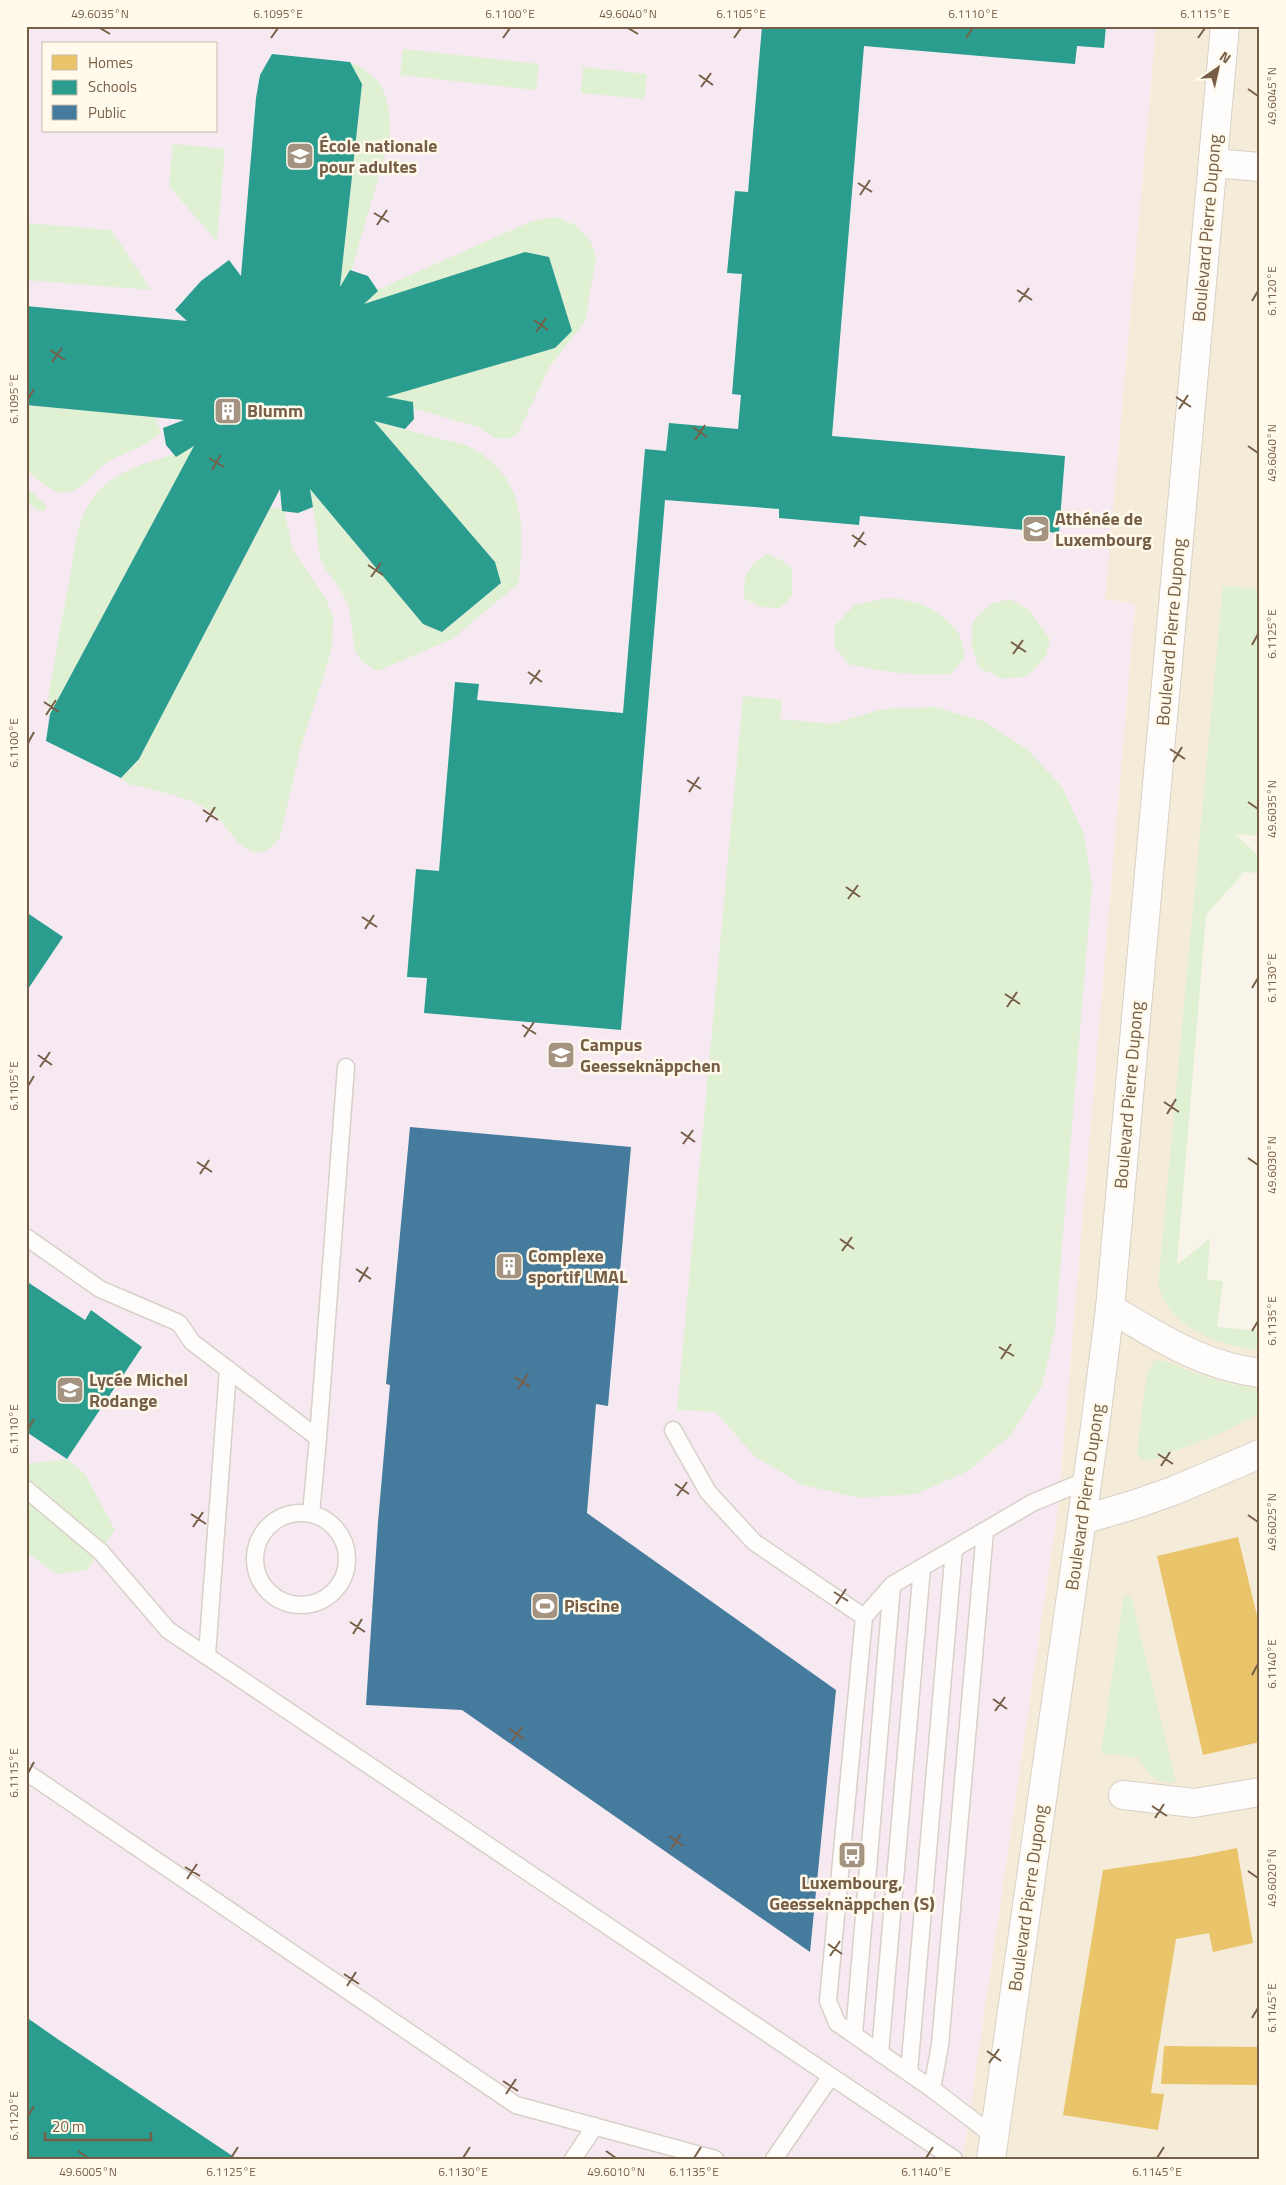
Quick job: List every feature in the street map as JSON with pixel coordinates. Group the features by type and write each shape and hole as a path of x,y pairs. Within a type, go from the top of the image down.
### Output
{"street":[{"name":"Boulevard Pierre Dupong","path":"993,2147 1088,1480 1110,1308 1225,26"},
{"path":"1213,163 1260,167"},
{"path":"1110,1308 1190,1354 1239,1370 1260,1372"},
{"path":"1082,1520 1133,1506 1260,1454"},
{"path":"1123,1795 1194,1803 1260,1792"}],"lane":[{"path":"311,1514 346,1067"},
{"path":"26,1237 100,1289 179,1323 192,1342 318,1438"},
{"path":"207,1655 228,1369"},
{"path":"673,1430 708,1492 754,1542 864,1617"},
{"path":"993,2147 932,2089 837,2023 828,2001 864,1617 892,1585 922,1566 1032,1503 1088,1480"},
{"path":"26,1489 101,1552 168,1630 954,2159"},
{"path":"294,1513 311,1514 326,1520 338,1531 345,1546 347,1562 344,1577 335,1590 322,1600 307,1605 291,1604 276,1599 264,1588 256,1573 254,1558 258,1542 266,1528 279,1518 294,1513"},
{"path":"932,2089 940,2045 985,1531"},
{"path":"909,2072 954,1549"},
{"path":"880,2053 922,1566"},
{"path":"854,2034 892,1585"},
{"path":"26,1772 516,2105 715,2159"},
{"path":"774,2159 831,2076"},
{"path":"573,2159 595,2126"}],"shaded area":[{"name":"Campus Geesseknäppchen","path":"26,26 1156,26 1105,599 1135,604 1058,1507 963,2159 26,2159"},
{"path":"1156,26 1260,26 1260,755 1209,751 1158,1285 1236,1347 1260,1350 1260,2159 963,2159 1058,1507 1135,604 1105,599"}],"green space":[{"path":"403,49 539,64 536,90 400,75"},
{"path":"350,62 372,75 384,92 389,113 390,138 341,306 532,221 555,217 576,225 591,242 596,257 585,322 550,366 517,435 507,439 495,438 478,427 413,408 386,397 555,348 572,331 549,257 525,252 337,313 362,84"},
{"path":"583,67 647,74 644,99 581,93"},
{"path":"173,144 225,149 217,242 169,186"},
{"path":"26,223 111,230 151,290 26,280"},
{"path":"26,405 155,417 161,432 141,446 105,464 76,489 71,492 60,493 49,488 26,470"},
{"path":"374,421 463,444 488,459 502,473 518,506 522,543 518,584 452,639 378,671 367,665 356,651 347,603 342,592 321,561 310,489 423,624 443,632 501,583 495,562"},
{"path":"194,446 50,714 48,697 78,531 87,508 100,490 117,476 172,454 176,456"},
{"path":"26,487 44,503 46,507 44,511 39,511 26,502"},
{"path":"271,507 284,510 293,550 327,601 333,617 332,649 300,750 280,837 271,848 263,852 254,852 244,847 216,816 203,807 171,795 128,784 121,778 139,759"},
{"path":"767,554 781,560 792,568 792,596 780,608 760,607 744,598 744,583 748,572 755,563"},
{"path":"1223,586 1260,589 1260,836 1235,834 1260,857 1260,873 1244,872 1206,915 1177,1265 1210,1238 1207,1280 1223,1281 1217,1327 1260,1331 1260,1350 1234,1346 1209,1338 1186,1325 1166,1304 1158,1285"},
{"path":"888,598 917,603 935,611 943,616 957,631 965,658 950,674 899,673 848,664 834,645 835,626 854,605"},
{"path":"1010,599 1029,610 1050,639 1046,656 1028,676 1004,679 979,668 971,644 973,621 991,604"},
{"path":"743,696 782,700 780,719 833,724 882,709 934,707 983,721 1027,749 1062,787 1084,834 1092,885 1055,1330 1042,1385 1012,1434 968,1471 916,1494 859,1498 803,1485 754,1456 716,1412 677,1410"},
{"path":"1155,1360 1171,1363 1227,1383 1260,1390 1260,1413 1222,1433 1149,1461 1141,1459 1137,1452 1147,1372"},
{"path":"67,1459 85,1474 115,1530 87,1570 56,1574 26,1552 26,1464"},
{"path":"1124,1595 1129,1595 1132,1600 1176,1783 1157,1780 1145,1769 1138,1758 1101,1753"}],"building: Homes":[{"path":"1238,1537 1260,1628 1260,1742 1203,1755 1157,1556"},
{"path":"1237,1848 1253,1943 1213,1952 1209,1933 1176,1939 1151,2093 1164,2094 1158,2130 1063,2115 1103,1870 1192,1857"},
{"path":"1164,2046 1260,2047 1260,2085 1161,2084"}],"building: Schools":[{"name":"Athénée de Luxembourg","path":"762,26 1106,26 1104,48 1077,46 1075,64 864,46 832,436 1065,456 1059,533 860,516 859,525 779,518 779,509 665,500 621,1030 424,1013 427,978 407,977 416,869 439,871 455,682 479,684 477,700 623,713 645,449 666,451 669,423 738,429 741,395 732,394 742,274 727,273 735,191 748,192"},
{"name":"Blumm","path":"272,54 350,62 362,84 340,287 350,270 368,276 378,291 364,304 525,252 549,257 572,331 555,348 386,397 413,402 414,419 405,429 374,421 495,562 501,583 442,632 423,624 310,489 313,507 298,513 282,511 280,489 139,759 121,778 46,741 50,714 194,446 176,457 166,445 163,428 184,420 26,405 26,306 187,321 175,310 201,281 229,260 241,276 256,98 260,75"},
{"path":"26,912 63,937 26,992"},
{"name":"Lycée Michel Rodange","path":"26,1281 85,1320 91,1310 142,1347 67,1459 28,1433 26,1436"},
{"path":"26,2017 59,2040 237,2159 26,2159"}],"building: Public":[{"name":"Piscine","path":"410,1127 631,1147 608,1406 596,1404 587,1513 836,1690 810,1952 462,1710 366,1705 378,1522 390,1385 386,1384"}],"place":[{"name":"École nationale pour adultes","path":"300,156"},
{"name":"Blumm","path":"228,411"},
{"name":"Athénée de Luxembourg","path":"1036,529"},
{"name":"Campus Geesseknäppchen","path":"561,1055"},
{"name":"Complexe sportif LMAL","path":"509,1266"},
{"name":"Lycée Michel Rodange","path":"70,1390"},
{"name":"Piscine","path":"545,1606"},
{"name":"Luxembourg, Geesseknäppchen (S)","path":"852,1855"}]}
